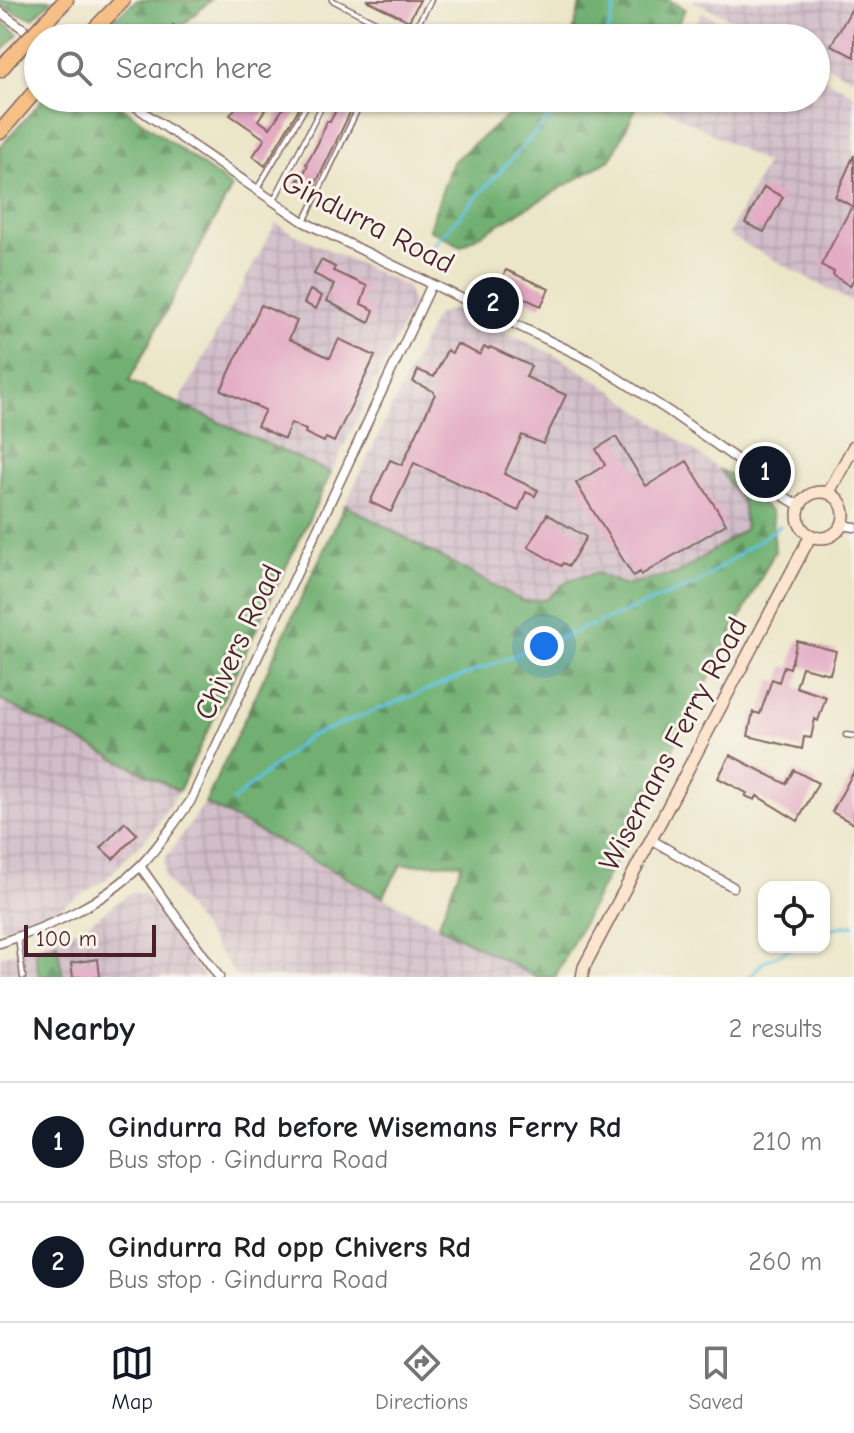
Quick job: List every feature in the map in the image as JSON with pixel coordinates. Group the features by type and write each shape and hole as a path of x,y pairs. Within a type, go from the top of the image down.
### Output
{"highway":[{"path":"46,24 66,0"},
{"path":"100,24 123,0"},
{"path":"0,70 24,45"},
{"path":"0,132 24,104"}],"main road":[{"path":"829,492 854,446"},
{"path":"829,492 843,505 848,526 825,538 811,535 801,526 800,506 808,495 829,492"},
{"name":"Wisemans Ferry Road","path":"582,977 584,967 650,839 811,535"}],"street":[{"path":"0,12 24,24"},
{"name":"Gindurra Road","path":"143,112 304,222 591,361 670,412 735,458 770,488 800,506"},
{"name":"Chivers Road","path":"0,943 44,929 98,900 140,866 190,802 432,284"},
{"path":"650,839 733,887"},
{"path":"140,866 219,977"}],"lane":[{"path":"332,0 381,24"},
{"path":"417,24 431,0"},
{"path":"256,191 303,112"},
{"path":"273,202 319,112"},
{"path":"304,222 356,112"},
{"path":"846,735 854,736"},
{"path":"18,937 23,977"}],"shaded area":[{"path":"692,0 854,0 854,79 830,67 830,24 741,24"},
{"path":"702,12 724,24 696,24"},
{"path":"830,81 854,94 854,303 728,235 766,163 672,112 830,112"},
{"path":"276,223 406,286 413,304 331,473 179,403"},
{"path":"455,309 559,357 613,391 720,470 743,504 745,529 679,573 624,585 595,573 569,580 547,599 524,602 345,505 436,315"},
{"path":"0,700 179,791 150,834 105,880 54,911 0,929"},
{"path":"205,803 536,977 237,977 164,876 164,860"},
{"path":"130,893 144,894 204,977 0,977 0,956 24,951 88,924"}],"green space":[{"path":"0,0 52,0 33,18 0,7"},
{"path":"137,0 211,0 184,24 107,24"},
{"path":"581,0 669,0 685,9 678,24 575,24"},
{"path":"0,20 18,34 0,54"},
{"path":"31,112 129,112 232,187 129,381 331,473 179,791 0,700 0,147"},
{"path":"512,112 634,112 611,159 461,246 429,229 452,162"},
{"path":"720,470 729,474 772,513 775,551 555,977 536,977 438,926 462,863 401,865 383,897 205,803 345,505 524,602 547,599 569,580 596,573 624,585 679,573 745,529 743,504"},
{"path":"57,943 63,977 39,977 35,951"}],"building":[{"path":"366,0 420,0 409,21"},
{"path":"854,5 854,57 831,45"},
{"path":"232,112 264,112 258,120 270,128 281,112 297,112 265,166 253,156 265,139 230,115"},
{"path":"335,112 350,112 311,194 294,187 308,165 327,121 330,122"},
{"path":"854,155 854,278 850,286 821,265 852,206 835,197"},
{"path":"764,187 783,197 764,232 745,223"},
{"path":"321,260 335,267 333,271 367,286 361,304 374,310 369,323 327,301 334,284 314,274"},
{"path":"506,270 549,289 541,306 498,286"},
{"path":"310,290 322,296 316,309 304,303"},
{"path":"261,305 297,321 289,339 330,358 339,339 375,356 334,442 326,438 324,442 291,423 284,439 257,426 265,410 221,390"},
{"path":"457,344 480,355 484,347 490,347 531,366 526,377 566,395 543,444 522,435 504,474 538,490 535,496 526,492 518,511 414,463 391,512 370,502 390,460 402,465 435,394 413,382 418,370 434,377 447,350 452,353"},
{"path":"616,437 646,486 687,461 726,524 641,575 640,572 633,576 576,483 605,465 596,449"},
{"path":"547,514 586,537 569,566 563,563 561,566 528,547"},
{"path":"797,641 836,651 830,674 802,667 796,687 826,697 818,721 815,719 811,738 804,737 802,749 748,736 753,712 760,714 772,679 779,682 784,666 790,668"},
{"path":"730,755 786,784 794,770 818,783 798,821 757,796 755,800 745,796 747,793 718,778"},
{"path":"854,771 854,824 832,812"},
{"path":"125,822 137,834 113,859 101,848"},
{"path":"98,959 100,977 73,977 71,963"}],"waterway":[{"path":"610,24 617,0"},
{"path":"426,253 554,112"},
{"path":"233,801 308,737 696,584 780,526"},
{"path":"830,930 854,925"},
{"path":"750,977 763,962 782,953"}],"place":[{"name":"Gindurra Rd opp Chivers Rd","path":"493,303"},
{"name":"Gindurra Rd before Wisemans Ferry Rd","path":"765,472"}]}
